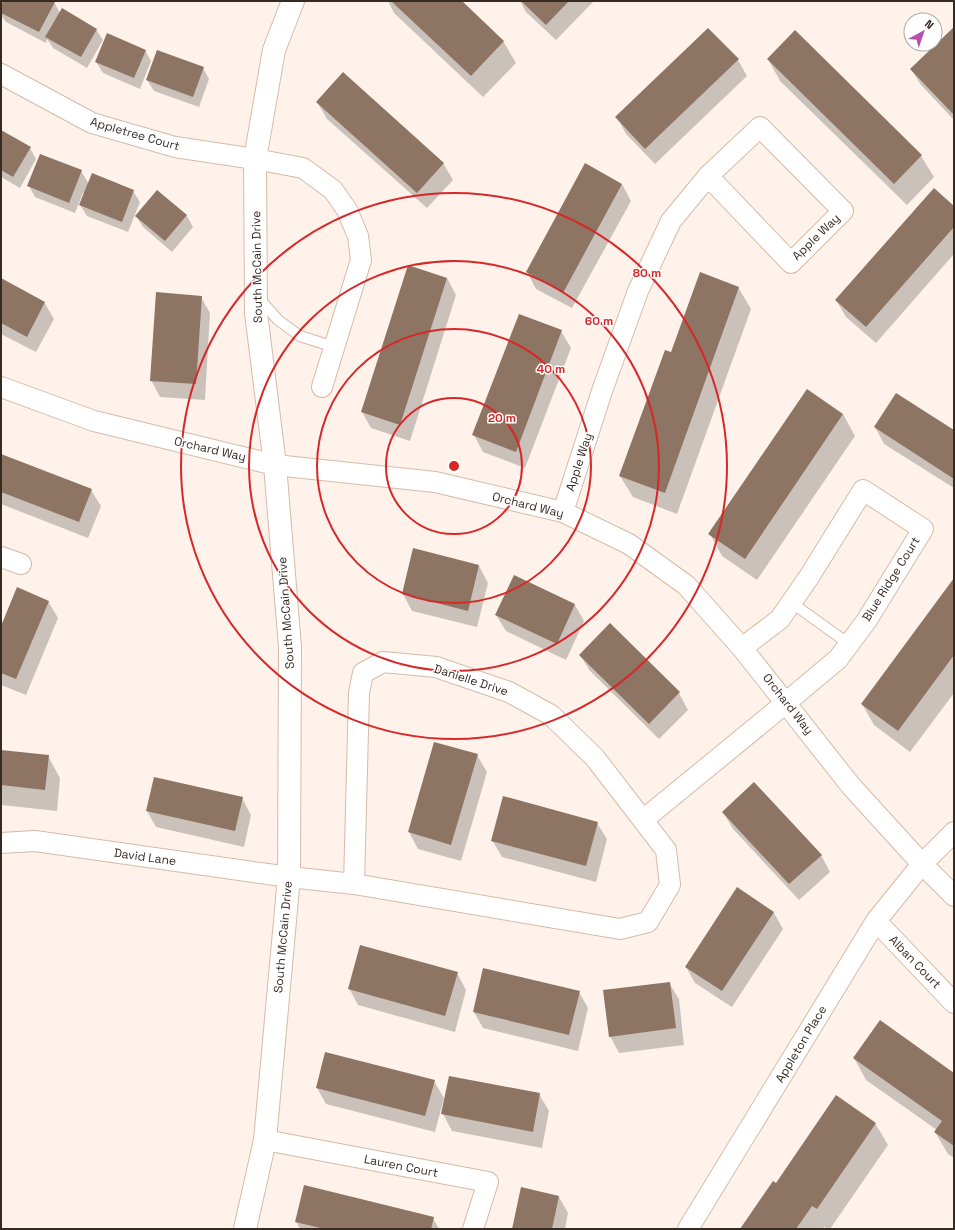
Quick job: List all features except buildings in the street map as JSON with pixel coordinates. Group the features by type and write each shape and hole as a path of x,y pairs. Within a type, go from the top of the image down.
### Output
{"street":[{"name":"South McCain Drive","path":"245,1229 264,1140 289,877 290,646 275,464 256,312 255,159 274,50 293,1"},
{"name":"Appletree Court","path":"1,74 92,123 175,147 303,168 333,190 347,210 358,236 361,260 322,387"},
{"name":"Apple Way","path":"563,512 602,391 638,291 671,221 708,176 760,127 843,211 791,263 708,176"},
{"name":"Orchard Way","path":"1,387 94,421 275,464 435,482 563,512 629,544 686,585 742,648 787,703 851,786 922,864 954,896"},
{"name":"Blue Ridge Court","path":"742,648 780,619 809,577 863,490 923,529 867,620 838,659 787,703"},
{"path":"1,557 21,564"},
{"name":"Danielle Drive","path":"289,877 354,884 620,929 648,922 670,885 666,850 595,758 551,715 509,692 436,668 383,662 364,673 360,693 354,884"},
{"path":"643,820 787,703"},
{"name":"Appleton Place","path":"688,1229 876,921 922,864 954,832"},
{"name":"David Lane","path":"1,843 35,841 289,877"},
{"name":"Alban Court","path":"876,921 954,1003"},
{"name":"Lauren Court","path":"264,1140 488,1182 473,1229"}],"lane":[{"path":"256,294 278,320 300,336 334,348"},
{"path":"792,603 849,644"}]}
